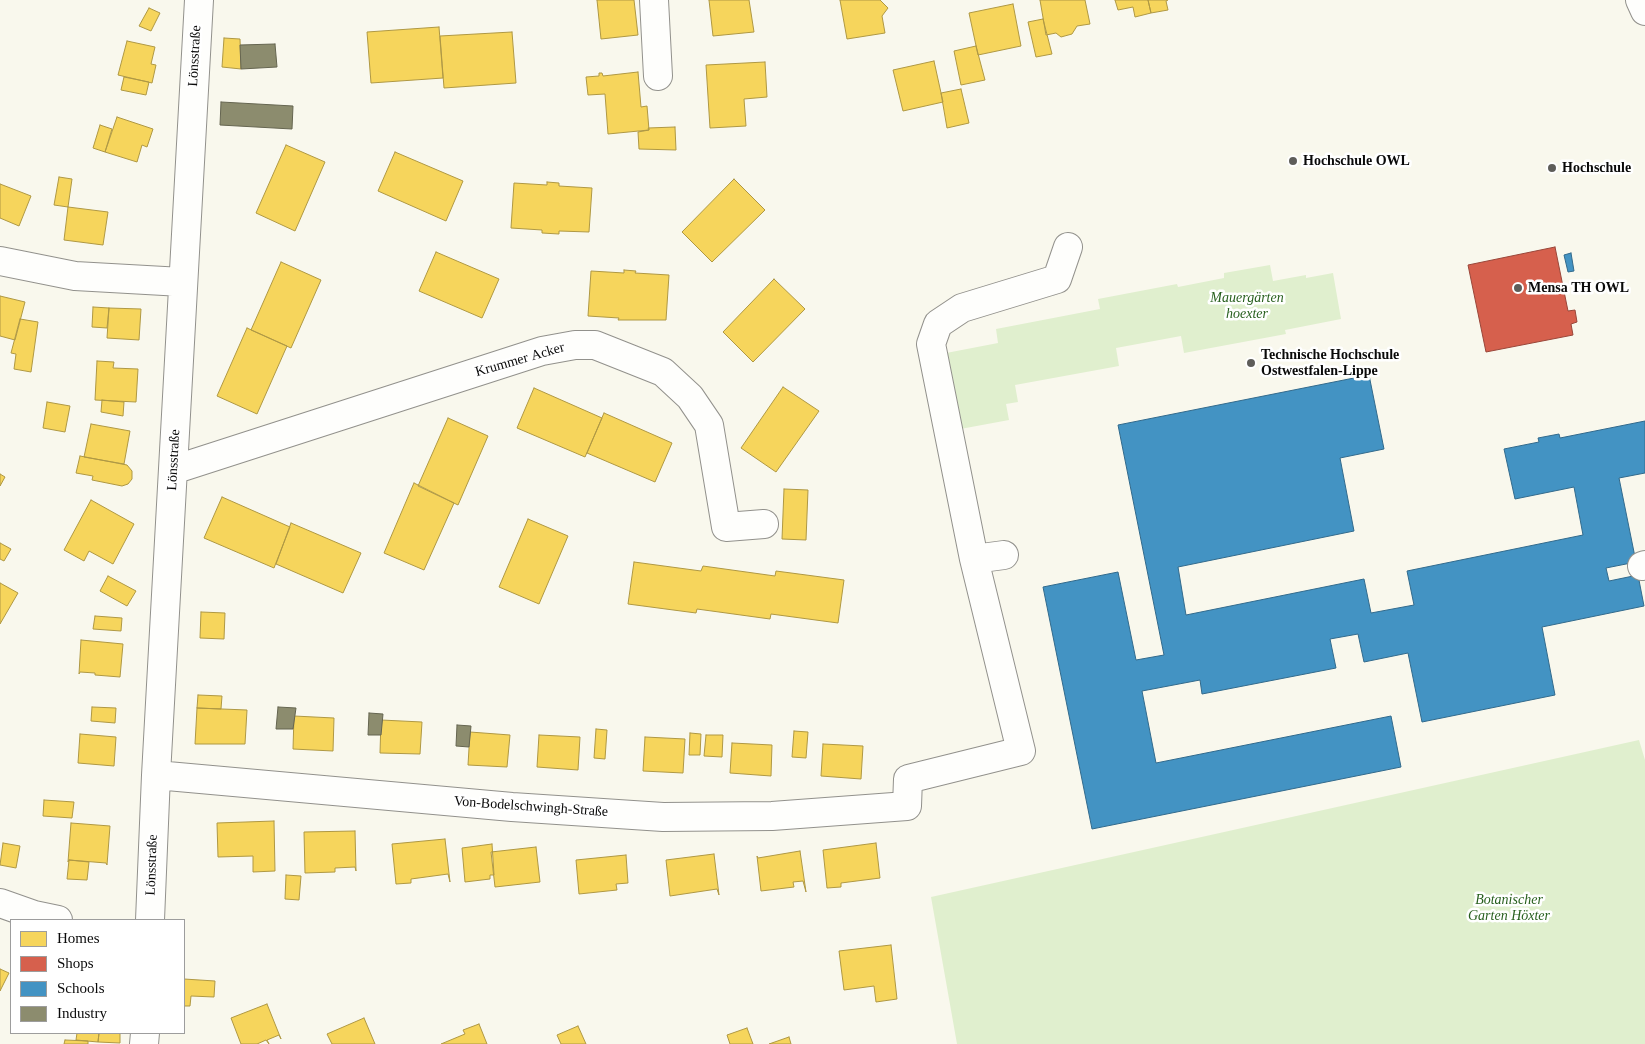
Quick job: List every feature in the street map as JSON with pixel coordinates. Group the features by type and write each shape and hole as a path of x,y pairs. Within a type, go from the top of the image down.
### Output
{"street":[{"name":"Lönsstraße","path":"150,919 182,282 199,0"},
{"path":"654,0 658,76"},
{"path":"1004,555 974,559 931,344 938,324 962,308 1057,279 1068,247"},
{"path":"0,261 75,276 182,282"},
{"name":"Krummer Acker","path":"173,470 542,351 575,345 595,345 663,372 690,397 709,425 726,527 764,524"},
{"name":"Von-Bodelschwingh-Straße","path":"156,775 512,807 663,817 772,816 907,806 908,779 1022,751 974,559"},
{"path":"0,903 55,919"}],"green space":[{"name":"Mauergärten hoexter","path":"1270,265 1273,281 1306,275 1306,278 1333,273 1341,319 1285,330 1286,334 1184,353 1181,336 1116,348 1119,366 1015,385 1018,402 1006,404 1009,420 955,430 941,354 998,343 996,329 1100,309 1098,299 1177,284 1178,287 1224,278 1224,273"},
{"name":"Botanischer Garten Höxter","path":"1639,740 1645,760 1645,1044 957,1044 931,897"}],"building: Homes":[{"path":"597,0 634,0 638,35 601,39"},
{"path":"709,0 749,0 754,32 713,36"},
{"path":"840,0 880,0 888,8 882,16 885,33 847,39"},
{"path":"1040,0 1085,0 1090,24 1077,26 1072,34 1061,37 1056,33 1046,35"},
{"path":"1115,0 1148,0 1151,13 1135,17 1133,7 1118,10"},
{"path":"1148,0 1168,0 1166,1 1168,10 1151,13"},
{"path":"1013,4 1021,46 978,55 969,13"},
{"path":"149,8 160,13 151,31 139,26"},
{"path":"1043,19 1052,54 1036,57 1028,22"},
{"path":"439,27 443,78 371,83 367,32"},
{"path":"512,32 516,83 444,88 440,36"},
{"path":"224,38 240,39 241,69 222,67"},
{"path":"127,41 155,47 151,64 156,65 152,83 118,75"},
{"path":"976,46 985,80 961,85 954,51"},
{"path":"934,61 943,102 903,111 893,70"},
{"path":"765,62 767,97 744,99 746,126 710,128 706,65"},
{"path":"638,72 641,107 647,106 649,130 608,134 605,94 588,95 586,77 599,76 599,73 602,73 603,76"},
{"path":"124,77 149,82 146,95 121,90"},
{"path":"961,89 969,123 947,128 941,93"},
{"path":"117,117 153,129 147,147 142,145 137,162 105,152"},
{"path":"100,125 112,129 105,152 93,148"},
{"path":"675,127 676,150 639,149 638,132 649,130 648,128"},
{"path":"286,145 325,162 295,231 256,213"},
{"path":"395,152 463,181 446,221 378,191"},
{"path":"59,177 72,179 68,207 54,205"},
{"path":"734,179 765,210 712,262 682,232"},
{"path":"547,182 559,183 559,186 592,188 589,232 559,231 559,234 542,233 542,230 511,228 514,183 547,185"},
{"path":"0,184 31,196 19,226 0,218"},
{"path":"68,207 108,212 103,245 64,240"},
{"path":"436,252 499,279 482,318 419,291"},
{"path":"281,262 321,280 291,348 251,330"},
{"path":"624,270 636,271 635,273 669,275 666,320 618,320 619,318 588,316 591,271 624,273"},
{"path":"774,279 805,309 753,362 723,332"},
{"path":"0,296 25,302 15,340 0,336"},
{"path":"93,307 109,308 107,328 92,327"},
{"path":"109,308 141,309 139,340 107,338"},
{"path":"20,319 38,322 31,372 14,369 16,354 11,353"},
{"path":"247,328 287,346 257,414 217,396"},
{"path":"97,361 114,362 113,368 138,369 136,402 95,400"},
{"path":"783,387 819,411 776,472 741,448"},
{"path":"534,388 602,418 585,457 517,428"},
{"path":"102,400 124,402 123,416 101,412"},
{"path":"47,402 70,406 65,432 43,428"},
{"path":"604,413 672,443 655,482 587,453"},
{"path":"448,418 488,436 458,505 418,486"},
{"path":"91,424 130,431 124,464 84,457"},
{"path":"80,456 127,465 132,471 132,479 128,484 122,486 92,480 93,476 76,473"},
{"path":"0,474 5,477 0,486"},
{"path":"414,483 454,503 424,570 384,553"},
{"path":"784,489 808,490 806,540 782,539"},
{"path":"222,497 290,527 274,568 204,538"},
{"path":"91,500 134,524 113,564 89,551 84,561 64,550"},
{"path":"528,519 568,536 539,604 499,587"},
{"path":"291,523 361,553 343,593 276,564"},
{"path":"0,543 11,549 4,561 0,559"},
{"path":"634,562 701,571 703,566 775,576 776,571 844,580 838,623 771,614 770,619 697,609 696,613 628,604"},
{"path":"108,576 136,591 127,606 100,591"},
{"path":"0,583 18,593 0,624"},
{"path":"201,612 225,613 224,639 200,638"},
{"path":"95,616 122,618 121,631 93,629"},
{"path":"81,640 123,644 120,677 95,675 95,673 80,672 79,674"},
{"path":"198,695 222,696 221,709 197,708"},
{"path":"92,707 116,708 115,723 91,721"},
{"path":"197,708 247,710 245,744 195,744"},
{"path":"294,716 334,718 333,751 293,749"},
{"path":"381,720 422,722 420,754 380,753"},
{"path":"596,729 607,730 605,759 594,758"},
{"path":"794,731 808,732 806,758 792,757"},
{"path":"470,732 510,735 507,767 468,765"},
{"path":"690,733 701,734 700,755 689,755"},
{"path":"80,734 116,737 114,766 78,763"},
{"path":"539,735 580,737 578,770 537,767"},
{"path":"706,735 723,735 722,757 704,756"},
{"path":"645,737 685,739 683,773 643,771"},
{"path":"732,743 772,745 771,776 730,773"},
{"path":"823,744 863,746 861,779 821,776"},
{"path":"44,800 74,802 72,818 43,816"},
{"path":"274,821 275,871 253,872 253,856 218,857 217,823"},
{"path":"71,823 110,826 107,865 106,863 69,860 68,862"},
{"path":"355,831 356,871 355,867 335,868 335,872 305,873 304,832"},
{"path":"445,839 450,882 448,874 411,879 411,883 396,884 392,844"},
{"path":"3,843 20,846 16,868 0,865"},
{"path":"876,843 880,878 841,883 841,887 827,888 823,850"},
{"path":"492,844 494,875 490,875 490,879 465,882 462,848"},
{"path":"536,847 540,882 495,887 491,852"},
{"path":"800,851 806,892 803,881 793,882 794,887 761,891 757,856 758,858"},
{"path":"714,854 719,895 717,889 670,896 666,860"},
{"path":"626,855 628,883 616,884 617,890 579,894 576,860"},
{"path":"69,860 89,862 87,880 67,879"},
{"path":"286,875 301,876 299,900 285,899"},
{"path":"891,945 897,999 876,1002 874,986 844,990 839,951"},
{"path":"0,969 9,973 0,991"},
{"path":"185,979 215,981 214,997 191,996 190,1006 185,1006"},
{"path":"267,1004 281,1039 279,1035 267,1040 269,1044 266,1040 257,1044 241,1044 231,1018"},
{"path":"364,1018 375,1044 332,1044 327,1034"},
{"path":"479,1024 487,1044 441,1044 465,1034 463,1030"},
{"path":"578,1026 586,1044 561,1044 557,1035"},
{"path":"747,1028 753,1044 730,1044 727,1035"},
{"path":"77,1034 99,1034 98,1042 76,1040"},
{"path":"99,1034 120,1034 120,1043 98,1042"},
{"path":"789,1037 791,1044 769,1044"},
{"path":"65,1040 88,1041 88,1044 64,1044"}],"building: Shops":[{"name":"Mensa TH OWL","path":"1555,247 1568,311 1575,310 1577,322 1571,324 1573,335 1486,352 1468,265"}],"building: Schools":[{"path":"1571,253 1574,271 1568,272 1564,255"},
{"path":"1369,375 1384,449 1340,458 1354,531 1178,567 1186,615 1364,579 1371,613 1414,605 1407,571 1583,535 1574,487 1515,499 1504,449 1539,442 1538,438 1559,434 1560,438 1645,421 1645,473 1619,478 1636,562 1606,568 1609,581 1638,575 1644,606 1542,627 1555,695 1422,722 1408,653 1364,662 1358,634 1330,639 1336,668 1202,694 1200,680 1142,691 1156,763 1391,716 1401,767 1092,829 1043,587 1118,572 1136,660 1164,655 1118,425"}],"building: Industry":[{"path":"275,44 277,67 241,69 240,45"},
{"path":"221,102 293,106 292,129 220,125"},
{"path":"278,707 296,708 293,729 276,729"},
{"path":"369,713 383,714 381,735 368,735"},
{"path":"457,725 471,726 469,747 456,746"}],"place":[{"name":"Hochschule OWL","path":"1293,161"},
{"name":"Hochschule","path":"1552,168"},
{"name":"Mensa TH OWL","path":"1518,288"},
{"name":"Technische Hochschule Ostwestfalen-Lippe","path":"1251,363"}]}
